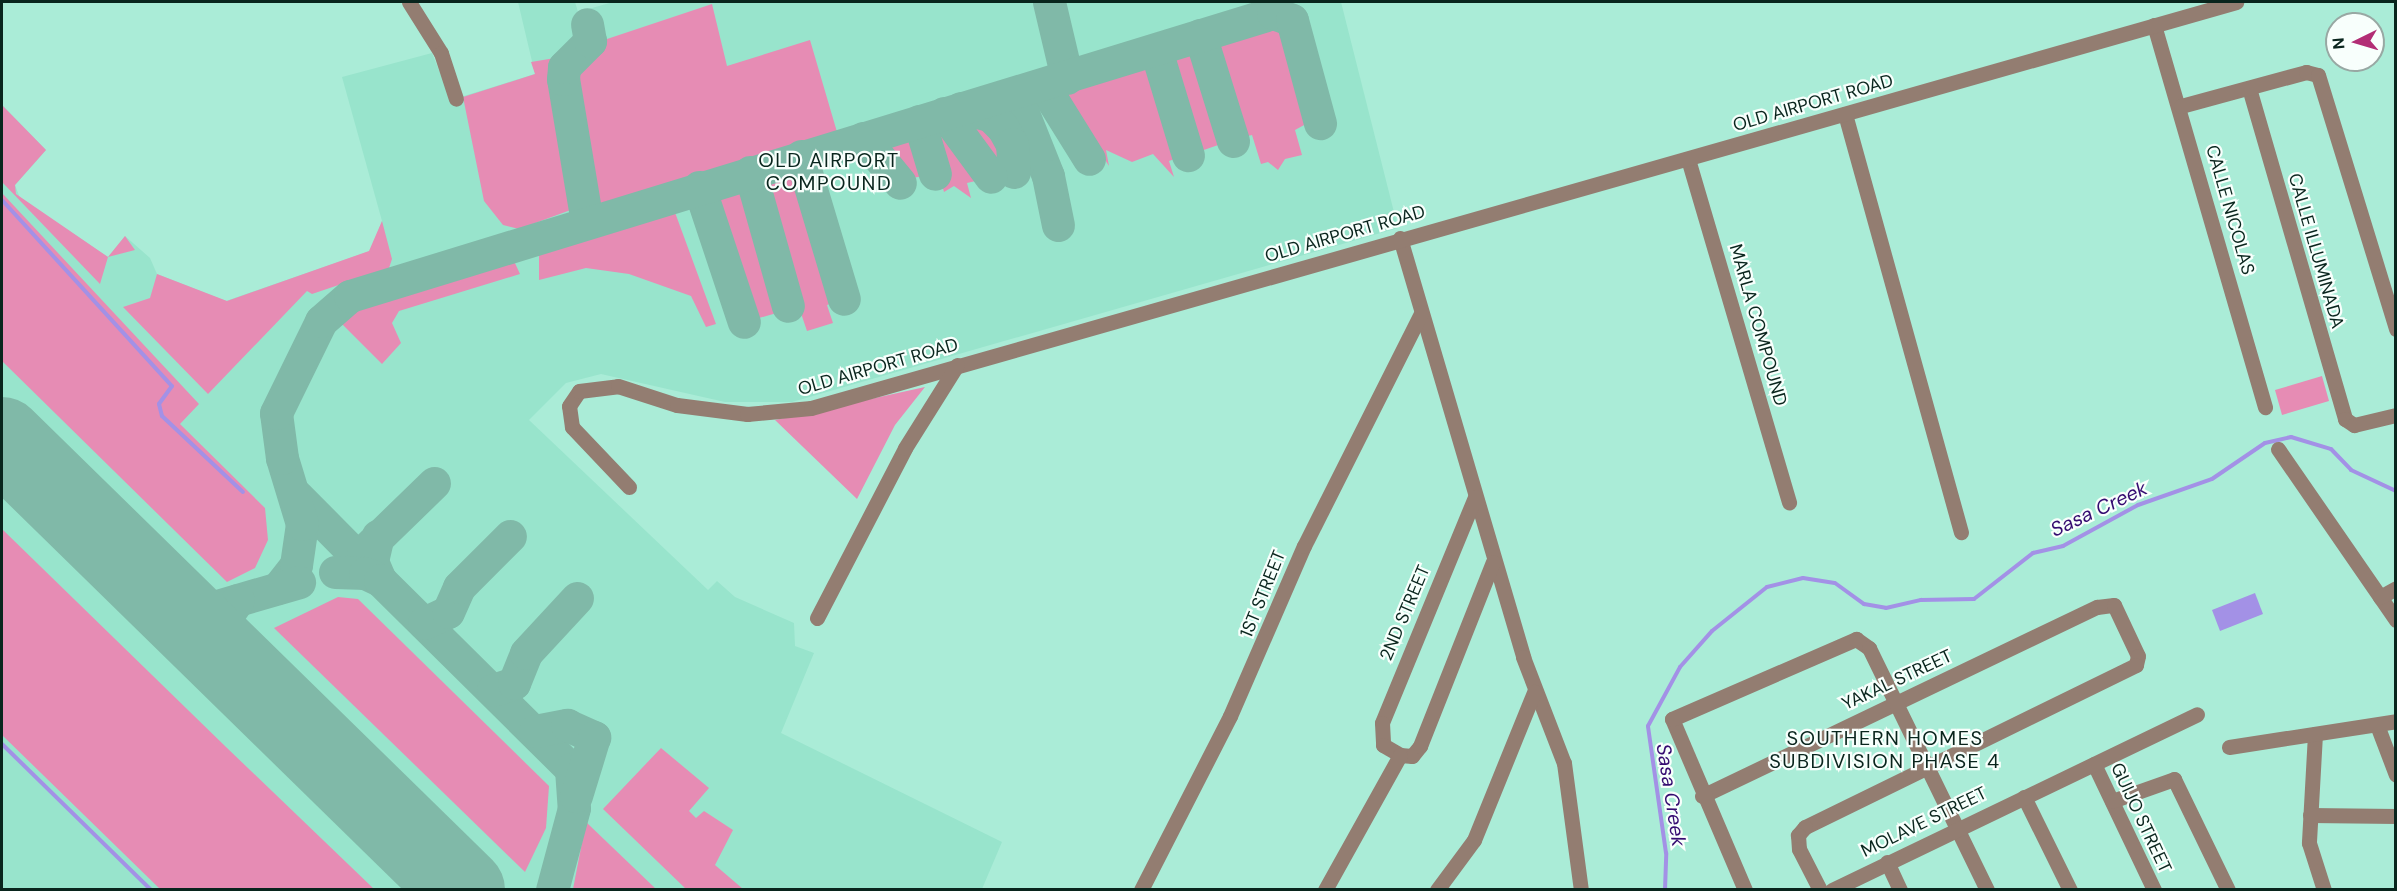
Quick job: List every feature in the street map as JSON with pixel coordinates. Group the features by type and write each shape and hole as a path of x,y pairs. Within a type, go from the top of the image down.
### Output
{"street":[{"path":"409,2 441,53 456,99"},
{"name":"OLD AIRPORT ROAD","path":"628,487 572,428 569,406 579,391 608,385 677,405 770,414 829,404 1400,238 1688,159 2236,2"},
{"name":"CALLE NICOLAS","path":"2154,25 2181,106 2265,407"},
{"path":"2181,106 2315,72 2393,313 2396,329"},
{"name":"CALLE ILLUMINADA","path":"2249,87 2349,423 2396,415"},
{"path":"1845,114 1961,532"},
{"name":"MARLA COMPOUND","path":"1688,159 1789,502"},
{"path":"1400,238 1493,562 1534,692 1569,783 1581,890"},
{"name":"1ST STREET","path":"1141,890 1230,716 1304,546 1420,313"},
{"path":"817,618 905,447 957,365"},
{"path":"2278,449 2396,620"},
{"name":"2ND STREET","path":"1400,755 1383,746 1381,731 1389,701 1475,497"},
{"path":"1325,890 1400,755 1412,756 1420,746 1493,562"},
{"path":"2380,597 2396,588"},
{"name":"YAKAL STREET","path":"1702,796 2110,604 2123,620 2138,661 1926,764"},
{"path":"1739,887 1672,719 1850,639 1864,642 1897,703 1987,890"},
{"path":"1437,890 1474,840 1534,692"},
{"name":"MOLAVE STREET","path":"1832,890 1957,826 2024,797 2197,714"},
{"path":"2229,747 2396,722"},
{"path":"2377,724 2396,775"},
{"path":"2315,734 2310,815 2311,857 2324,890"},
{"path":"1820,890 1799,849 1801,831 1926,764"},
{"name":"GUIJO STREET","path":"2094,764 2154,890"},
{"path":"2112,801 2174,779 2228,890"},
{"path":"2024,797 2070,890"},
{"path":"2310,815 2396,816"},
{"path":"1887,862 1900,890"}],"shaded area":[{"path":"518,2 575,2 578,12 613,2 1341,2 1398,228 792,402 725,402 601,374 566,383 529,420 708,590 717,581 735,597 794,623 795,646 814,653 781,733 1002,842 982,889 2,889 2,105 46,150 15,185 20,198 108,257 125,236 150,258 157,274 226,301 370,251 382,221 342,77 432,53 451,100 535,74"},
{"path":"712,4 727,66 810,40 837,132 591,207 569,73 592,44"},
{"path":"1280,23 1291,31 1315,119 1295,130 1302,155 1285,159 1278,170 1268,162 1261,164 1252,135 1237,139 1227,86 1221,87 1208,45"},
{"path":"1201,47 1214,90 1210,91 1230,141 1192,154 1165,58"},
{"path":"555,58 576,208 519,229 503,225 484,201 463,97 535,74 531,62"},
{"path":"1156,61 1183,156 1169,161 1174,177 1153,154 1132,162 1106,150 1109,166 1100,152 1094,155 1053,92"},
{"path":"2,105 46,150 15,185 16,194 108,257 100,284 2,182"},
{"path":"982,117 1009,152 1005,174 998,176 962,125 965,118"},
{"path":"942,125 950,128 984,179 967,183 971,198 954,186 944,192 928,133"},
{"path":"909,135 921,141 931,175 905,179 883,149 884,143"},
{"path":"798,169 841,300 827,305 833,323 807,331 758,186 764,179"},
{"path":"739,186 751,194 787,310 752,320 715,204 721,192"},
{"path":"2,193 199,404 180,424 265,508 268,540 255,568 227,582 2,361"},
{"path":"673,207 716,324 706,327 691,296 629,274 586,268 539,280 539,248"},
{"path":"382,221 392,259 389,268 312,294 307,291 208,394 123,307 150,298 157,274 227,301 369,251"},
{"path":"125,236 135,250 108,257"},
{"path":"503,259 514,261 520,274 399,311 392,323 401,343 382,364 342,324 367,300"},
{"path":"2322,376 2329,401 2282,415 2275,390"},
{"path":"925,387 895,425 857,499 775,420"},
{"path":"2,529 374,889 160,889 2,735"},
{"path":"2255,593 2263,614 2220,631 2212,610"},
{"path":"338,597 358,599 549,786 546,828 525,872 274,628"},
{"path":"661,748 709,788 689,811 696,818 704,811 733,830 715,865 743,889 686,889 603,809"},
{"path":"586,822 656,889 573,889"}],"waterway":[{"path":"2,200 172,386 159,404 162,416 243,492"},
{"name":"Sasa Creek","path":"1665,890 1666,853 1648,726 1680,667 1712,631 1767,587 1803,578 1835,583 1864,604 1886,608 1921,600 1974,599 2033,553 2063,546 2138,505 2212,479 2265,443 2291,437 2331,449 2351,470 2396,491"},
{"path":"2,744 151,890"}],"taxiway":[{"path":"1049,2 1067,78"},
{"path":"278,588 296,565 302,524 282,458 276,413 321,321 350,296 1273,13 1292,20 1320,123"},
{"path":"587,24 590,41 564,67 563,79 587,222"},
{"path":"1200,35 1233,141"},
{"path":"1156,50 1188,155"},
{"path":"1043,85 1089,159"},
{"path":"1015,93 1048,176 1058,225"},
{"path":"961,108 990,115 1003,128 1012,144 1014,172"},
{"path":"944,113 991,177"},
{"path":"919,121 935,174"},
{"path":"863,138 900,183"},
{"path":"801,156 844,299"},
{"path":"750,172 788,306"},
{"path":"699,187 744,322"},
{"path":"363,552 434,483"},
{"path":"297,496 380,580 372,561 378,536"},
{"path":"424,623 448,612 459,587 510,536"},
{"path":"335,572 365,573 380,580 571,769 574,808 552,890"},
{"path":"183,616 299,582"},
{"path":"493,690 514,683 526,653 577,598"},
{"path":"222,654 219,627 238,600"},
{"path":"535,731 567,725 594,737 576,796"}],"runway":[{"path":"2,439 463,890"}],"district":[{"name":"OLD AIRPORT COMPOUND","path":"829,172"},
{"name":"SOUTHERN HOMES SUBDIVISION PHASE 4","path":"1885,750"}]}
